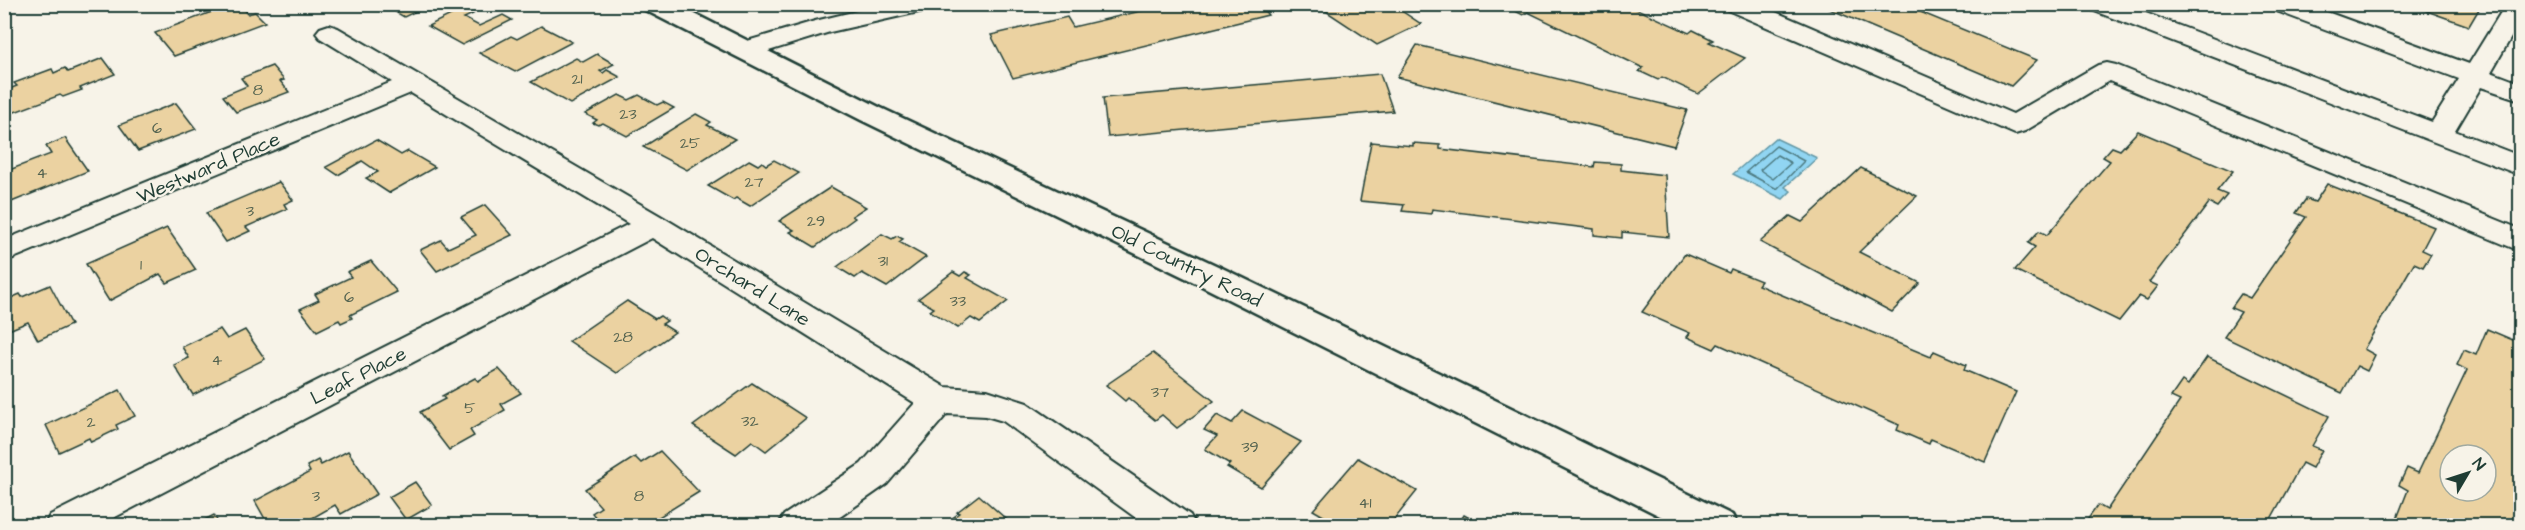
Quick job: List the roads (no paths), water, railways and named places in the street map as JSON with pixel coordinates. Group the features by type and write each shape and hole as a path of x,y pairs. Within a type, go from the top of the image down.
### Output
{"street":[{"name":"Old Country Road","path":"654,4 871,114 1210,276 1718,525"},
{"path":"746,50 824,26 923,4"},
{"path":"1734,4 2014,125 2107,71 2520,241"},
{"path":"2098,4 2520,166"},
{"path":"2280,4 2520,92"},
{"path":"2439,134 2519,4"},
{"name":"Orchard Lane","path":"329,33 653,225 938,400 987,403 1015,412 1093,469 1177,525"},
{"name":"Westward Place","path":"4,252 412,82"},
{"name":"Leaf Place","path":"63,525 653,225"},
{"path":"797,525 874,474 938,400"}],"water":[{"path":"1775,138 1817,158 1785,187 1791,191 1783,199 1733,174"}]}
